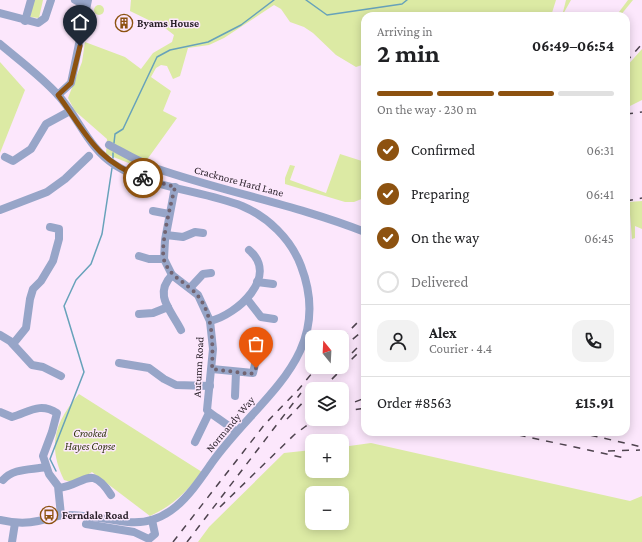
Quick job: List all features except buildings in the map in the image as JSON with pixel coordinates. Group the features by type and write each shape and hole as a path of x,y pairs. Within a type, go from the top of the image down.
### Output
{"street":[{"path":"25,21 31,0"},
{"path":"0,13 25,21 38,23 42,22 46,18 51,0"},
{"path":"75,0 81,2 86,9"},
{"path":"58,95 71,83 80,46 88,0"},
{"name":"Normandy Way","path":"0,44 58,95 90,142 109,161 137,176 233,203 250,210 268,222 286,240 295,253 302,268 308,290 310,319 307,333 297,358 277,386 235,431 186,499 171,511 152,520 135,522 62,515 34,522 15,523 0,520"},
{"path":"5,157 13,160 26,154 31,149 46,124 70,111"},
{"name":"Cracknore Hard Lane","path":"108,145 153,167 204,184 330,219 361,231"},
{"path":"0,210 47,192 65,179 89,156"},
{"path":"140,256 149,259 164,259 169,214 175,187"},
{"path":"153,211 169,214"},
{"path":"13,344 26,328 27,310 33,289 47,271 57,250 59,229 50,227"},
{"path":"166,235 183,238 195,232 203,233"},
{"path":"210,321 220,318 247,299 257,282 260,263 256,256 249,250"},
{"name":"Autumn Road","path":"164,259 172,275 198,295 210,321 213,349 207,408 209,413 217,417 235,431"},
{"path":"190,288 203,274 211,274"},
{"path":"172,275 164,283 164,299 181,330"},
{"path":"257,282 273,284"},
{"path":"247,299 261,317 274,320"},
{"path":"139,314 153,313 168,307"},
{"path":"0,335 13,344 32,365 43,367 61,376"},
{"path":"212,369 254,373 258,351"},
{"path":"119,363 149,368 164,379 176,385 210,386"},
{"path":"235,396 236,372"},
{"path":"0,412 12,417 41,407 57,413 52,432 44,449 43,456 46,467 59,488 62,515"},
{"path":"195,442 209,413"},
{"path":"3,480 11,473 46,467"},
{"path":"59,488 74,485 86,477 92,478 102,484 110,495"},
{"path":"86,524 134,532 149,540 155,534 152,520"},
{"path":"12,542 15,523"}],"green space":[{"path":"34,0 43,0 39,18 30,17"},
{"path":"131,0 556,0 552,12 361,12 361,65 356,67 336,55 313,33 304,27 290,22 281,9 274,5 224,38 209,45 188,48 180,76 173,79 167,66 161,65 156,68 151,77 171,91 163,111 177,118 141,168 106,154 107,139 75,111 68,98 82,62 85,42 125,57 141,69 153,53 172,42 174,35 165,28 130,11"},
{"path":"566,0 571,0 564,12 563,12"},
{"path":"628,0 633,0 623,12 619,12"},
{"path":"97,5 101,5 103,6 103,14 97,15 94,12 94,8"},
{"path":"642,49 642,100 630,106 630,62"},
{"path":"0,62 25,90 0,153"},
{"path":"340,154 361,161 361,199 354,202 345,202 285,184 285,178 290,165 295,166 290,180 326,193"},
{"path":"642,201 642,229 635,226 635,238 632,239 630,214 630,202"},
{"name":"Crooked Hayes Copse","path":"79,394 202,472 173,503 150,516 92,472 74,483 64,480 56,456 56,434 64,414"},
{"path":"371,443 630,501 642,496 642,542 198,542 209,527 284,453 305,451 305,478 349,478 349,446"}],"waterway":[{"path":"114,143 115,134 123,129 157,57 170,50 208,42 241,25 274,0"},
{"path":"306,0 327,15 402,4 407,0"},
{"path":"113,153 113,158"},
{"path":"56,471 50,459 84,372 64,306 76,280 91,264 102,234 112,168"}],"railway":[{"path":"630,58 642,44"},
{"path":"630,114 642,112"},
{"path":"630,200 642,198"},
{"path":"349,331 361,319"},
{"path":"349,342 361,332"},
{"path":"352,353 361,344"},
{"path":"329,382 360,351"},
{"path":"173,542 265,424 311,374"},
{"path":"187,542 301,393"},
{"path":"287,419 305,400"},
{"path":"349,404 361,400"},
{"path":"349,411 361,409"},
{"path":"220,507 294,435 306,426"},
{"path":"523,436 625,458"},
{"path":"594,436 642,447"},
{"path":"608,451 640,450"}],"way so far":[{"path":"143,178 175,187 163,250 164,259 168,270 172,275 198,295 210,321 213,349 212,369 251,374 254,373 256,368"}],"place":[{"name":"Byams House","path":"124,23"},
{"name":"Ferndale Road","path":"49,515"}],"route":[{"path":"80,46 71,83 58,95 90,142 104,157 114,165 143,178"}]}
